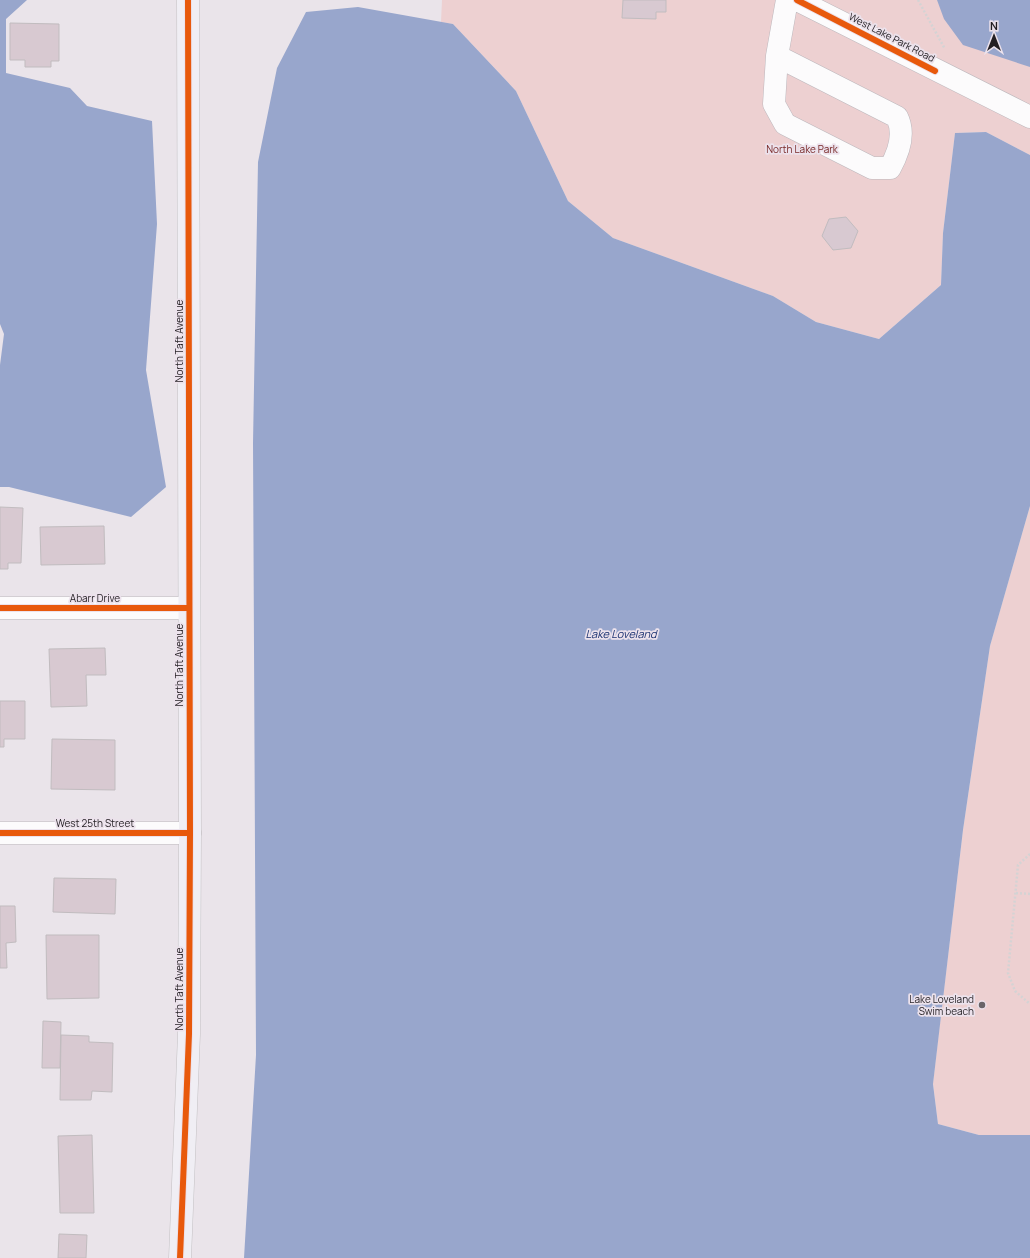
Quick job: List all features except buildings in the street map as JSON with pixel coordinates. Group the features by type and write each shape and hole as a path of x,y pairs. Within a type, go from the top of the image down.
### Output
{"main road":[{"name":"North Taft Avenue","path":"180,1258 189,1034 188,0"}],"street":[{"path":"777,56 897,117 902,127 897,156 890,168 872,168 785,124 774,104 777,56 787,0"},
{"name":"West Lake Park Road","path":"797,0 935,71 1030,117"},
{"name":"Abarr Drive","path":"0,608 189,608"},
{"name":"West 25th Street","path":"0,833 190,833"}],"path":[{"path":"918,0 946,50"},
{"path":"1030,854 1018,865 1008,973 1015,991 1030,1004"},
{"path":"1016,893 1030,894"}],"green space":[{"name":"North Lake Park","path":"442,0 1030,0 1030,155 986,132 955,133 943,233 941,285 879,339 816,322 773,296 613,238 568,201 516,91 453,24 441,22"},
{"path":"1030,506 1030,1135 979,1135 938,1124 933,1083 963,830 990,646"}],"water":[{"path":"0,0 27,0 6,19 6,73 70,88 87,106 152,121 157,224 146,370 166,487 131,517 9,487 0,487 0,365 4,334 0,324"},
{"path":"937,0 1030,0 1030,67 963,45 944,19"},
{"name":"Lake Loveland","path":"358,7 453,24 516,91 568,201 613,238 773,296 816,322 879,339 941,285 943,233 955,133 986,132 1030,155 1030,506 990,646 963,830 933,1084 938,1124 979,1135 1030,1135 1030,1258 244,1258 256,1055 253,443 258,162 277,68 306,12"}],"cycle path":[{"path":"180,1258 189,1034 188,0"},
{"path":"797,0 935,71"},
{"path":"0,608 189,608"},
{"path":"0,833 190,833"}],"place":[{"name":"Lake Loveland Swim beach","path":"982,1005"}]}
